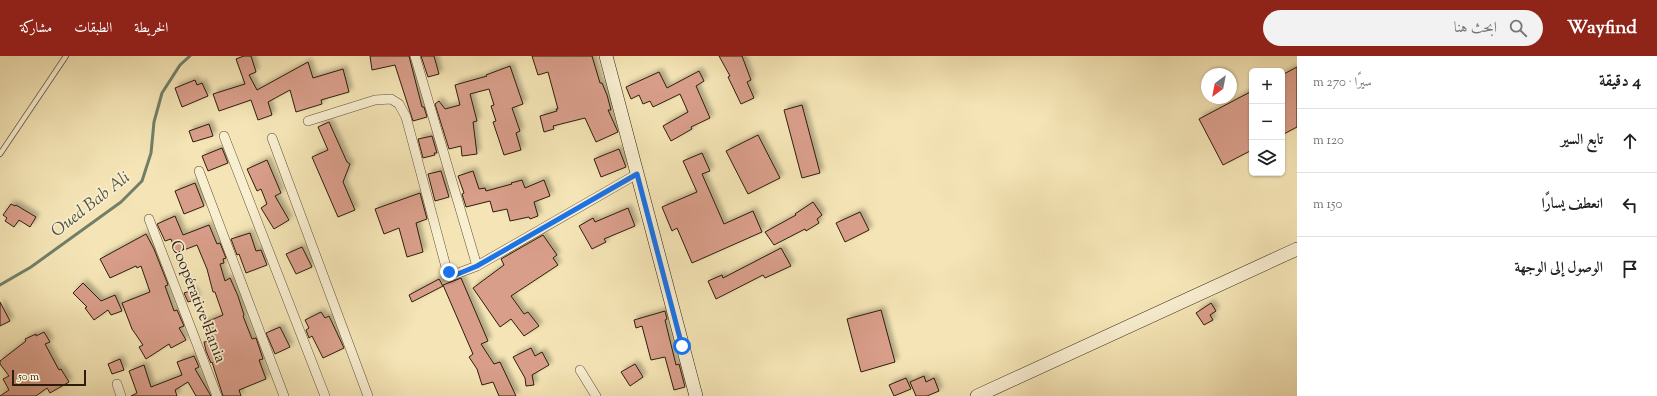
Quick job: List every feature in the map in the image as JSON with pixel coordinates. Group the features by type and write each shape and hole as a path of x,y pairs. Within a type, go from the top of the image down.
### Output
{"street":[{"path":"415,56 477,266"},
{"path":"606,56 696,396"},
{"path":"308,121 375,100 391,98 399,104 406,117 446,267 453,276 477,266 637,174"},
{"path":"224,136 325,396"},
{"path":"272,138 368,396"},
{"path":"199,171 284,396"},
{"name":"Coopérative Hania","path":"149,219 217,396"},
{"path":"977,396 1297,249"},
{"path":"580,370 596,396"},
{"path":"117,384 121,396"}],"lane":[{"path":"0,154 66,56"}],"building":[{"path":"244,56 251,56 256,72 249,75 257,90 308,62 313,78 343,69 349,92 321,100 322,104 296,112 290,90 268,102 272,115 258,120 251,100 219,111 213,94 245,84 236,59"},
{"path":"370,56 409,56 422,107 424,107 427,117 413,121 395,65 372,70"},
{"path":"421,56 434,56 439,74 428,77"},
{"path":"532,56 592,56 600,83 602,83 607,95 611,110 608,110 618,132 596,142 585,118 553,126 554,129 544,132 540,116 557,111 556,109 558,109 548,72 538,75"},
{"path":"719,56 742,56 751,80 747,82 754,98 741,104 728,77 730,76"},
{"path":"510,66 523,104 512,108 520,131 516,133 521,150 504,155 493,122 496,121 491,106 494,105 489,89 470,94 477,121 473,122 477,154 462,156 461,146 449,149 435,104 439,101 445,109 460,105 455,85 487,76 486,75"},
{"path":"1297,67 1297,127 1285,133 1285,104 1285,73"},
{"path":"699,71 704,81 696,86 710,118 691,127 692,129 671,141 663,126 688,112 680,94 653,107 650,101 643,104 639,95 631,99 626,87 659,72 667,88"},
{"path":"195,80 197,85 202,83 208,96 182,107 175,88"},
{"path":"1249,93 1249,152 1223,165 1199,119 1227,104 1237,104 1237,99"},
{"path":"802,105 820,173 802,178 784,110"},
{"path":"329,122 347,162 350,164 343,182 355,210 338,217 312,157 328,150 318,127"},
{"path":"209,124 213,136 193,142 189,131"},
{"path":"758,135 780,178 748,194 726,151"},
{"path":"432,136 437,153 434,153 435,155 423,158 418,139"},
{"path":"222,148 228,163 208,171 202,156"},
{"path":"619,149 626,167 601,177 594,159"},
{"path":"702,153 710,171 702,174 724,224 753,211 762,232 692,263 677,228 672,231 662,207 697,192 683,161"},
{"path":"267,160 281,193 275,196 289,220 274,229 261,208 267,204 261,189 257,191 247,169"},
{"path":"441,171 449,197 435,201 428,174"},
{"path":"473,171 479,189 485,188 486,191 522,180 525,188 544,180 550,196 534,202 538,216 530,219 529,217 510,221 507,209 493,212 490,201 466,207 462,194 464,193 458,176"},
{"path":"195,183 204,206 184,214 175,191"},
{"path":"420,193 427,219 416,223 423,252 407,257 399,228 384,234 375,209"},
{"path":"813,202 822,215 817,219 819,223 806,231 805,229 774,245 765,232 796,215 795,214"},
{"path":"11,204 16,205 36,217 30,227 19,220 14,227 5,221 7,218 3,215"},
{"path":"628,208 635,226 604,239 606,242 592,249 579,226 593,218 595,222"},
{"path":"860,212 869,230 845,242 836,223"},
{"path":"175,216 183,235 209,225 217,244 220,243 226,258 223,259 224,263 220,264 225,281 230,278 238,296 244,315 243,316 252,339 256,338 263,359 259,360 266,379 239,390 241,396 223,396 212,362 211,363 206,351 204,342 211,341 204,323 223,315 215,292 213,292 207,269 197,245 176,253 171,239 165,241 157,224"},
{"path":"250,233 256,251 261,250 267,265 246,273 239,254 237,255 231,239"},
{"path":"146,234 154,249 167,282 168,285 165,286 174,311 177,310 184,326 179,328 186,340 171,348 169,344 146,359 139,347 143,345 132,329 122,303 150,292 141,266 137,268 136,266 110,278 100,259"},
{"path":"543,235 557,255 553,258 558,265 511,296 524,314 528,312 539,326 524,336 511,319 500,327 473,288 504,265 501,259"},
{"path":"302,247 312,267 296,274 286,254"},
{"path":"781,248 791,266 765,278 763,275 716,299 708,281 722,275 723,278"},
{"path":"461,278 488,341 481,344 494,364 500,362 516,396 499,396 493,382 482,385 477,369 469,357 473,354 443,285"},
{"path":"439,279 443,286 412,302 409,295"},
{"path":"83,283 101,301 115,295 122,311 111,315 108,310 94,320 85,308 87,307 73,293"},
{"path":"193,290 197,299 188,302 184,293"},
{"path":"0,302 10,321 0,326"},
{"path":"1211,303 1216,311 1210,315 1213,320 1204,325 1196,313"},
{"path":"881,310 895,362 861,372 847,319"},
{"path":"665,311 667,319 665,320 676,365 679,364 685,387 674,390 665,357 651,360 642,326 636,328 634,320"},
{"path":"321,312 325,318 329,316 344,348 323,358 312,336 309,338 306,330 309,328 305,320"},
{"path":"280,327 290,347 275,354 266,333"},
{"path":"44,332 50,342 45,344 59,370 61,369 69,382 50,393 47,388 36,396 0,396 9,390 3,379 9,376 0,364 0,361 26,341 25,339"},
{"path":"531,348 535,356 542,352 549,365 532,375 534,385 526,386 525,378 513,357"},
{"path":"194,356 199,367 195,369 211,396 196,396 188,382 175,390 177,396 131,396 137,393 129,371 144,365 151,387 182,375 177,362"},
{"path":"120,359 124,370 112,374 108,364"},
{"path":"635,364 643,377 630,386 621,372"},
{"path":"924,376 926,382 934,378 939,391 927,396 916,396 910,382"},
{"path":"906,378 911,389 894,396 889,385"}],"waterway":[{"name":"Oued Bab Ali","path":"0,285 31,267 121,202 142,181 151,153 154,122 162,93 180,65 190,56"}],"route":[{"path":"449,272 453,276 477,266 637,174 682,346"}]}
